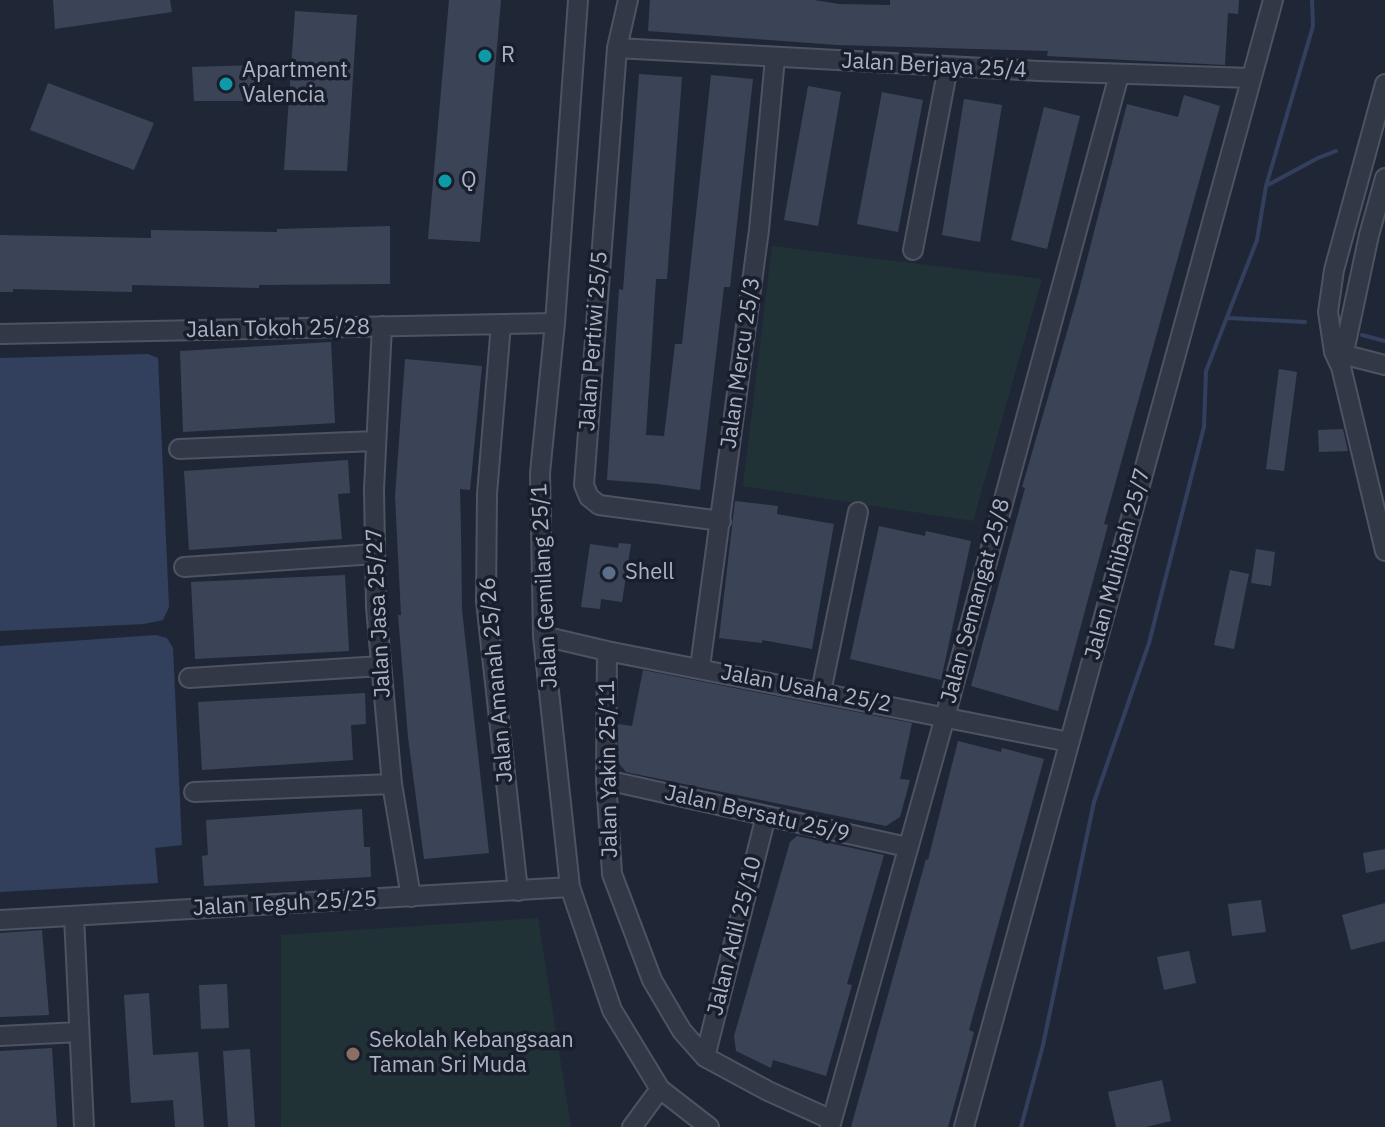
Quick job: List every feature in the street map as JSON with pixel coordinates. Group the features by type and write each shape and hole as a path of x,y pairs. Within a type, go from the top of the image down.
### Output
{"street":[{"name":"Jalan Gemilang 25/1","path":"578,0 555,323 540,473 543,636 570,887 612,1010 660,1089 709,1127"},
{"name":"Jalan Pertiwi 25/5","path":"628,0 617,48 584,485 589,497 599,505 721,521"},
{"name":"Jalan Muhibah 25/7","path":"964,1127 1273,0"},
{"name":"Jalan Berjaya 25/4","path":"617,48 948,67 1251,78"},
{"name":"Jalan Mercu 25/3","path":"700,667 759,230 775,58"},
{"path":"913,250 948,67"},
{"name":"Jalan Semangat 25/8","path":"831,1123 1119,75"},
{"path":"1385,84 1334,270 1328,312 1385,551"},
{"path":"1340,357 1385,178"},
{"name":"Jalan Tokoh 25/28","path":"0,334 555,323"},
{"name":"Jalan Amanah 25/26","path":"501,324 487,494 486,601 518,891"},
{"name":"Jalan Jasa 25/27","path":"382,326 376,441 375,554 392,784 411,897"},
{"path":"1340,357 1385,365"},
{"path":"179,449 376,441"},
{"path":"821,692 858,512"},
{"path":"184,567 375,554"},
{"name":"Jalan Usaha 25/2","path":"543,636 1069,742"},
{"name":"Jalan Yakin 25/11","path":"607,651 606,780 612,874 652,980 682,1031 705,1057 831,1123"},
{"path":"189,678 381,666"},
{"name":"Jalan Bersatu 25/9","path":"606,780 907,847"},
{"path":"194,792 392,784"},
{"name":"Jalan Adil 25/10","path":"705,1057 766,816"},
{"name":"Jalan Teguh 25/25","path":"0,920 570,887"},
{"path":"74,916 84,1127"},
{"path":"0,1036 79,1032"},
{"path":"632,1127 660,1089"}],"shaded area":[{"path":"772,246 1042,279 973,521 743,486"},
{"path":"538,918 571,1127 281,1127 281,935"}],"water":[{"path":"148,354 158,358 169,607 163,620 144,624 0,631 0,358"},
{"path":"156,635 167,638 173,648 182,845 155,848 158,883 0,892 0,646"}],"building":[{"path":"53,0 170,0 172,12 55,29"},
{"path":"449,0 501,0 480,242 428,239"},
{"path":"650,0 814,0 890,5 890,0 1239,0 1238,14 1228,13 1225,65 1047,56 1048,51 837,45 648,31"},
{"path":"295,11 357,15 347,171 284,170"},
{"name":"Apartment Valencia","path":"258,65 259,101 194,101 192,67"},
{"path":"639,74 682,77 667,279 656,279 646,435 664,436 675,344 682,344 711,75 753,79 730,287 724,287 700,490 607,480 619,289 623,290"},
{"path":"48,83 154,123 134,170 30,130"},
{"path":"808,86 841,92 818,226 784,220"},
{"path":"882,92 923,100 898,232 857,224"},
{"path":"1184,95 1220,106 1104,524 1108,525 1058,711 971,686 1127,104 1178,117"},
{"path":"964,99 1002,105 980,242 942,235"},
{"path":"1044,107 1080,116 1047,249 1011,240"},
{"path":"390,226 390,284 259,285 259,288 132,285 132,292 13,289 13,292 0,292 0,235 151,238 151,230 277,232 277,229"},
{"path":"331,342 335,423 183,432 180,351"},
{"path":"405,359 482,366 470,490 460,489 462,610 489,853 424,859 408,737 398,615 401,615 395,496"},
{"path":"1279,369 1297,372 1284,471 1266,469"},
{"path":"1343,429 1348,451 1319,452 1318,430"},
{"path":"348,460 350,493 338,494 342,539 189,550 184,471"},
{"path":"735,501 778,506 777,514 834,524 812,649 762,640 762,643 719,638"},
{"path":"879,526 925,536 926,531 971,541 941,680 850,659"},
{"path":"619,543 631,544 622,602 601,599 600,609 581,607 590,544 618,548"},
{"path":"1256,549 1275,552 1271,586 1251,583"},
{"path":"1230,570 1249,574 1234,649 1214,645"},
{"path":"345,575 349,651 195,659 191,582"},
{"path":"643,670 912,723 900,779 910,780 900,817 886,826 626,772 618,762 618,724 632,726"},
{"path":"365,693 366,724 351,725 353,760 202,770 198,702"},
{"path":"958,741 1044,759 969,1030 974,1032 967,1059 948,1127 851,1127 928,860"},
{"path":"362,809 364,847 370,847 371,877 204,886 202,856 208,855 206,820"},
{"path":"797,836 884,855 847,984 852,985 826,1076 773,1060 771,1068 736,1051 734,1036 790,842"},
{"path":"1385,849 1385,869 1366,873 1363,853"},
{"path":"1261,900 1266,932 1232,936 1228,904"},
{"path":"1385,903 1385,941 1351,950 1342,915"},
{"path":"42,930 49,1015 0,1017 0,933"},
{"path":"1189,951 1196,983 1164,990 1157,957"},
{"path":"227,984 229,1028 201,1029 199,985"},
{"path":"149,993 153,1055 198,1052 204,1127 175,1127 173,1100 131,1103 124,995"},
{"path":"52,1048 57,1127 0,1127 0,1051"},
{"path":"250,1049 255,1127 228,1127 223,1051"},
{"path":"1162,1080 1171,1121 1146,1127 1116,1127 1108,1092"}],"waterway":[{"path":"1021,1127 1043,1045 1094,802 1149,643 1204,427 1206,371 1257,240 1266,186 1313,26 1312,0"},
{"path":"1266,186 1336,151"},
{"path":"1228,318 1305,322"},
{"path":"1362,335 1385,341"}],"place":[{"name":"R","path":"485,56"},
{"name":"Apartment Valencia","path":"226,84"},
{"name":"Q","path":"445,181"},
{"name":"Shell","path":"609,573"},
{"name":"Sekolah Kebangsaan Taman Sri Muda","path":"353,1054"}]}
